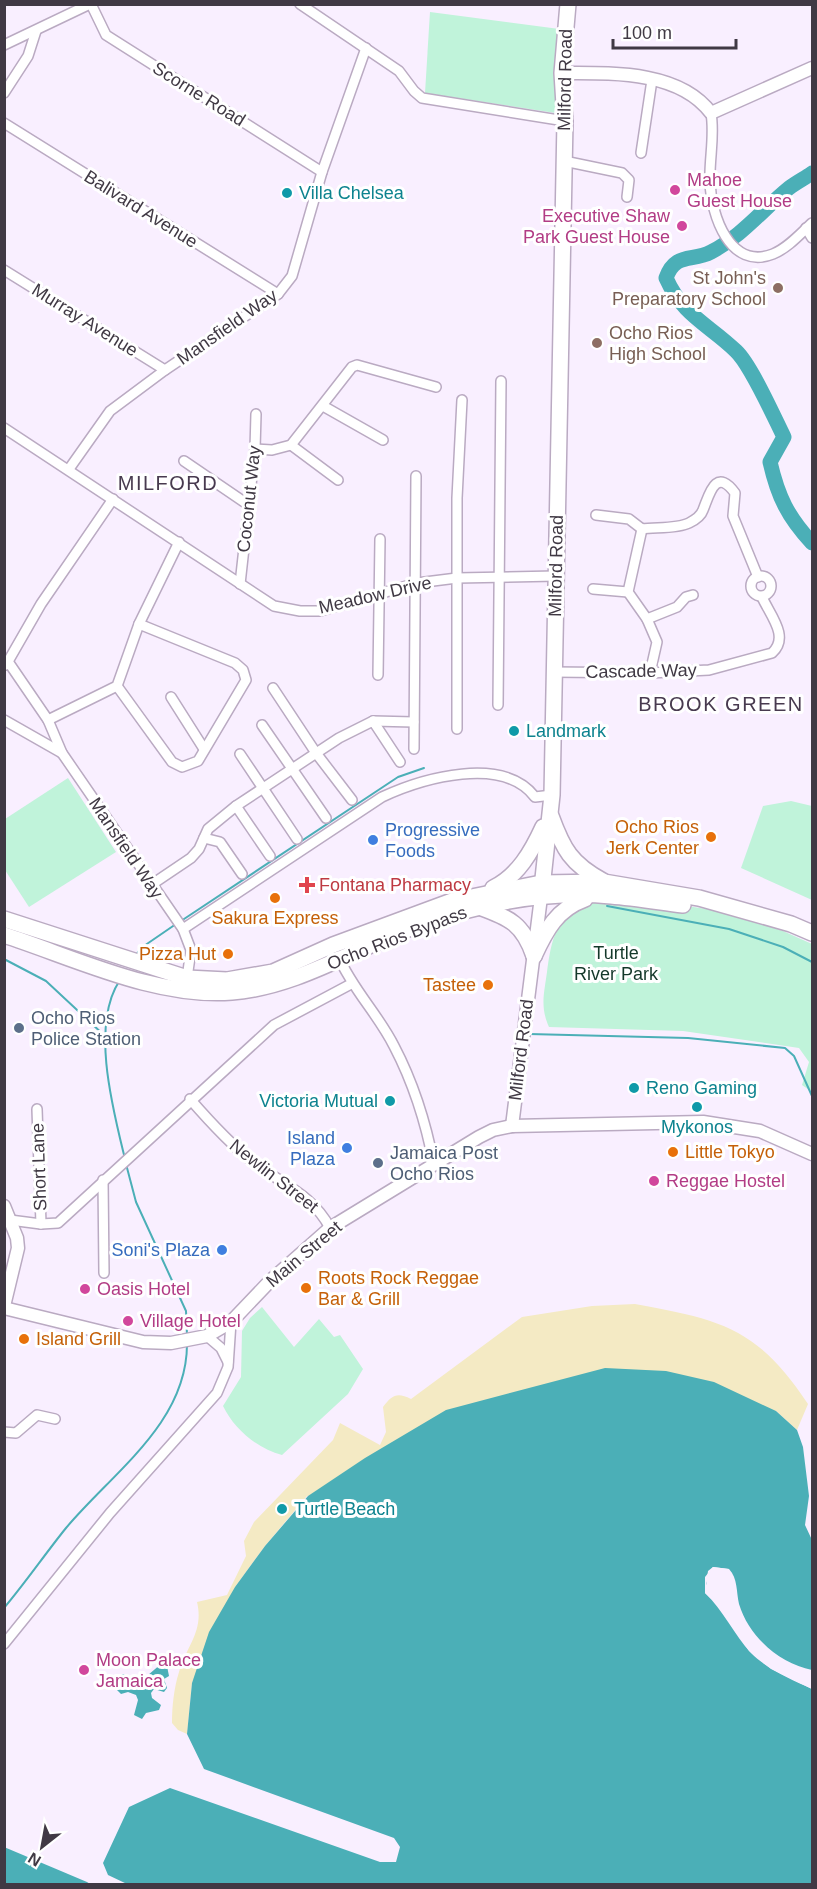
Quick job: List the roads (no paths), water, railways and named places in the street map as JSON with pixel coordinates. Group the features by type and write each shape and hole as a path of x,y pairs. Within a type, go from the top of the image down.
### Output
{"main road":[{"name":"Milford Road","path":"541,890 552,795 565,121 562,74 568,4"},
{"path":"534,956 558,914 607,889 571,858 561,843 550,813"},
{"path":"534,956 528,939 520,928 482,899 502,884 525,861 550,813"},
{"name":"Ocho Rios Bypass","path":"4,919 187,978 227,980 273,972 418,926 482,899 541,890 607,889 748,914 791,924 813,933"},
{"name":"Ocho Rios Bypass","path":"7,938 138,980 185,991 230,992 277,984 336,952"}],"street":[{"path":"4,45 91,4"},
{"name":"Scorne Road","path":"91,4 106,35 322,172"},
{"path":"300,4 399,71 414,92 422,98 565,121"},
{"path":"4,93 28,56 36,31"},
{"name":"Mansfield Way","path":"69,469 110,411 165,370 278,294 292,276 322,172 366,48"},
{"path":"711,113 813,68"},
{"path":"562,74 610,73 652,80 693,95 711,113 714,126 711,196 713,210 733,248 746,256 762,258 777,252 809,225 813,238"},
{"path":"641,153 652,80"},
{"name":"Balivard Avenue","path":"4,123 278,294"},
{"path":"564,161 622,173 629,180 627,197"},
{"name":"Murray Avenue","path":"4,270 165,370"},
{"path":"255,449 272,450 291,445 352,367 357,365 436,387"},
{"path":"498,705 501,381"},
{"path":"456,729 456,578 462,400"},
{"path":"323,406 383,440"},
{"name":"Coconut Way","path":"240,584 250,506 256,414"},
{"name":"Meadow Drive","path":"4,428 274,606 300,611 320,610 417,583 456,578 499,579 556,576"},
{"path":"291,445 338,480"},
{"path":"184,461 250,506"},
{"path":"414,749 416,476"},
{"path":"596,515 629,519 642,529 687,524 698,518 710,488 716,483 730,487 735,493 733,516 758,577"},
{"name":"Mansfield Way","path":"113,499 41,604 7,665 48,720 62,753 180,926 191,950 187,978"},
{"path":"642,529 628,592 647,620 657,642 650,674"},
{"path":"378,675 380,539"},
{"path":"48,720 117,686 139,624 179,542"},
{"path":"758,577 768,580 771,586 769,593 762,597 751,588 753,580 758,577"},
{"path":"593,589 628,592"},
{"path":"647,620 677,607 686,597 693,595"},
{"name":"Cascade Way","path":"553,672 650,674 709,669 772,653 779,646 781,635 762,597"},
{"path":"117,686 172,762 182,766 193,764 246,680 243,670 235,663 139,624"},
{"path":"273,688 316,753 352,800"},
{"path":"171,698 204,749"},
{"path":"4,720 62,753"},
{"path":"151,885 191,858 208,829 236,806 316,753 373,721 414,722"},
{"path":"373,721 400,762"},
{"path":"262,724 326,818"},
{"path":"240,754 297,839"},
{"path":"180,926 382,797 413,783 471,773 501,774 527,786 535,797 552,795"},
{"path":"236,806 270,856"},
{"path":"204,838 220,842 242,874"},
{"name":"Milford Road","path":"512,1126 541,890"},
{"path":"336,952 351,984 394,1045 410,1079 425,1124 434,1165"},
{"path":"10,1220 41,1224 58,1222 190,1099 274,1025 351,984"},
{"name":"Newlin Street","path":"190,1099 223,1136 254,1163 313,1202 330,1228"},
{"name":"Short Lane","path":"37,1109 41,1224"},
{"name":"Main Street","path":"4,1307 143,1342 171,1343 203,1337 231,1322 270,1281 330,1228 493,1130 512,1126 703,1122 760,1131 813,1154"},
{"path":"103,1180 104,1274"},
{"path":"4,1206 17,1238 18,1248 4,1307"},
{"path":"5,1263 10,1220"},
{"path":"4,1644 110,1513 207,1406 222,1385 228,1362 231,1322"},
{"path":"203,1337 221,1348 228,1362"},
{"path":"4,1432 16,1433 37,1415 55,1419"}],"water":[{"path":"605,1368 666,1371 714,1382 776,1411 797,1430 803,1447 809,1496 805,1525 812,1540 812,1670 788,1662 758,1638 744,1616 739,1604 735,1581 729,1569 713,1567 708,1571 705,1593 751,1653 780,1674 812,1689 812,1884 127,1884 108,1875 103,1863 129,1807 170,1788 380,1862 396,1862 400,1847 394,1838 204,1769 187,1734 192,1683 209,1632 235,1587 265,1546 308,1496 365,1458 446,1410"},
{"path":"161,1664 167,1666 169,1676 164,1679 167,1688 164,1692 154,1689 151,1693 152,1698 161,1705 159,1710 146,1713 142,1719 134,1715 138,1700 136,1695 128,1692 121,1694 117,1690 122,1688 118,1683 118,1677 123,1674 141,1681"},
{"path":"4,1847 87,1882 90,1884 5,1884"}],"waterway":[{"path":"812,173 789,188 722,246 704,255 679,261 674,264 666,278 680,302 736,351 755,379 784,437 770,462 777,486 790,515 812,543"},
{"path":"181,921 398,777 424,768"},
{"path":"607,906 729,929 783,947 812,962"},
{"path":"136,955 141,948 176,924"},
{"path":"4,959 46,981 106,1037"},
{"path":"120,980 111,998 106,1020 105,1043 110,1092 125,1159"},
{"path":"529,1034 688,1038 785,1048 794,1056 812,1096"},
{"path":"126,1164 136,1202 186,1311 187,1335"},
{"path":"4,1608 66,1528 144,1445 161,1422 175,1398 184,1372 187,1344"}],"place":[{"name":"Mahoe Guest House","path":"675,190"},
{"name":"Villa Chelsea","path":"287,193"},
{"name":"Executive Shaw Park Guest House","path":"682,226"},
{"name":"St John's Preparatory School","path":"778,288"},
{"name":"Ocho Rios High School","path":"597,343"},
{"name":"Landmark","path":"514,731"},
{"name":"Ocho Rios Jerk Center","path":"711,837"},
{"name":"Progressive Foods","path":"373,840"},
{"name":"Fontana Pharmacy","path":"307,885"},
{"name":"Sakura Express","path":"275,898"},
{"name":"Pizza Hut","path":"228,954"},
{"name":"Tastee","path":"488,985"},
{"name":"Ocho Rios Police Station","path":"19,1028"},
{"name":"Reno Gaming","path":"634,1088"},
{"name":"Victoria Mutual","path":"390,1101"},
{"name":"Mykonos","path":"697,1107"},
{"name":"Island Plaza","path":"347,1148"},
{"name":"Little Tokyo","path":"673,1152"},
{"name":"Jamaica Post Ocho Rios","path":"378,1163"},
{"name":"Reggae Hostel","path":"654,1181"},
{"name":"Soni's Plaza","path":"222,1250"},
{"name":"Roots Rock Reggae Bar & Grill","path":"306,1288"},
{"name":"Oasis Hotel","path":"85,1289"},
{"name":"Village Hotel","path":"128,1321"},
{"name":"Island Grill","path":"24,1339"},
{"name":"Turtle Beach","path":"282,1509"},
{"name":"Moon Palace Jamaica","path":"84,1670"}],"district":[{"name":"MILFORD","path":"168,483"},
{"name":"BROOK GREEN","path":"721,704"}],"park label":[{"name":"Turtle River Park","path":"616,963"}]}
